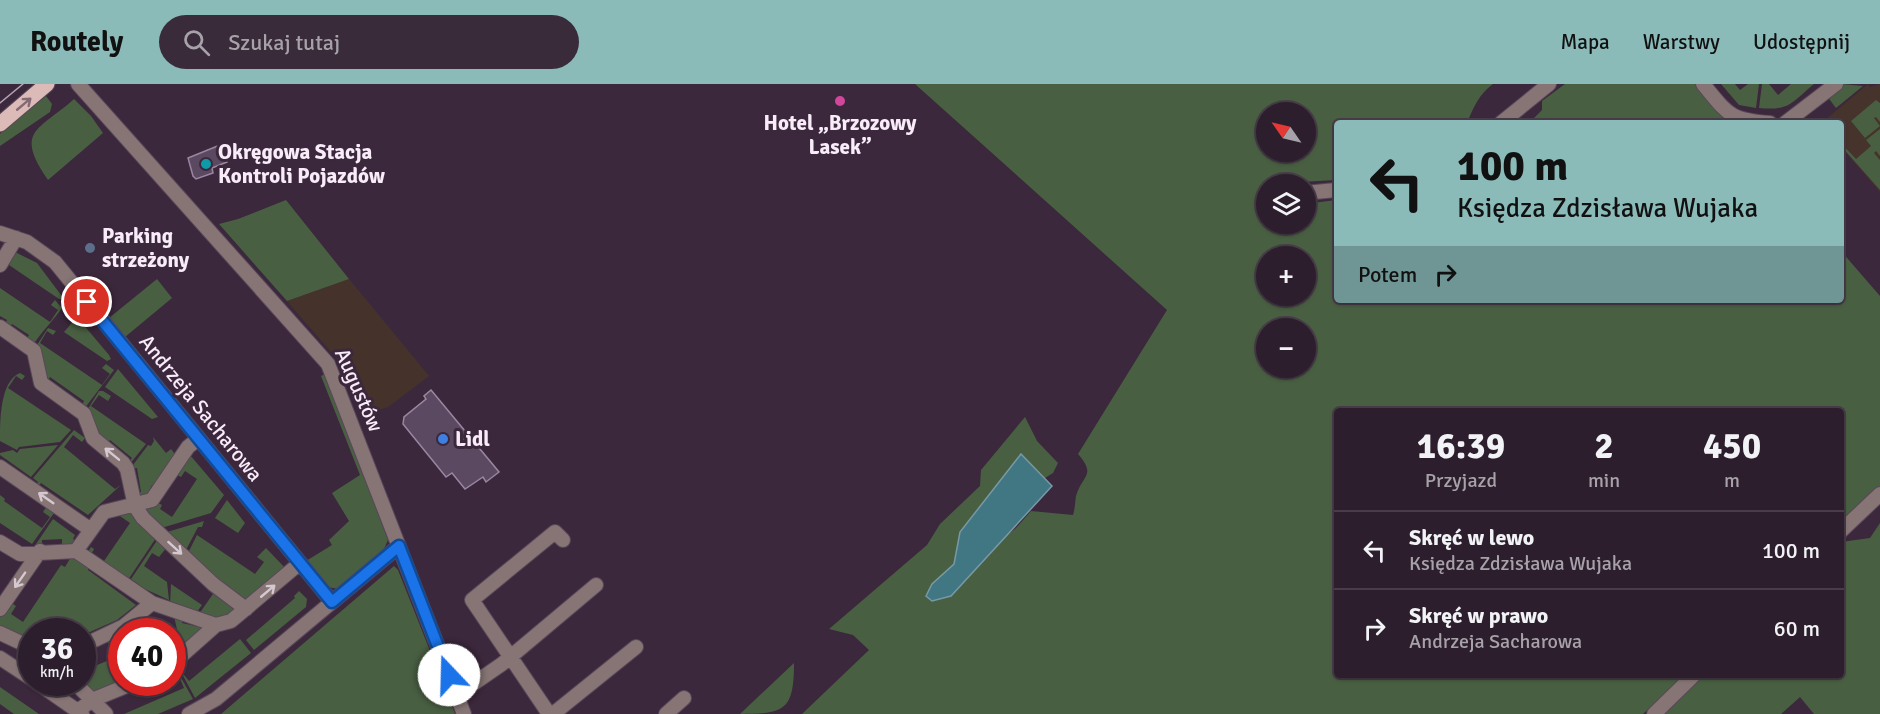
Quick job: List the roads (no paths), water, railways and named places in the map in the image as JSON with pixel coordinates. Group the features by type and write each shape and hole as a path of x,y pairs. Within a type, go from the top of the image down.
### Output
{"main road":[{"path":"0,124 47,84"}],"street":[{"name":"Augustów","path":"78,84 324,357 335,378 464,714"},
{"path":"1505,120 1549,84"},
{"path":"1703,84 1730,115 1742,120"},
{"path":"1789,120 1836,84"},
{"path":"1316,192 1334,190"},
{"name":"Andrzeja Sacharowa","path":"0,233 39,249 55,262 332,602"},
{"path":"0,265 16,238"},
{"path":"0,327 34,351 41,383 84,414 93,438 125,466 139,514 213,584 246,609"},
{"path":"76,551 104,512 152,500 188,447 198,439"},
{"path":"0,467 91,530"},
{"path":"1844,528 1880,494"},
{"path":"472,600 555,531 563,540"},
{"path":"0,542 20,554 76,551 152,603 216,626"},
{"path":"189,714 216,699 399,546"},
{"path":"0,609 40,552"},
{"path":"186,652 216,626 231,621 300,562"},
{"path":"457,695 596,585"},
{"path":"464,588 551,714 636,647"},
{"path":"96,639 124,626 152,603"},
{"path":"0,633 18,641"},
{"path":"0,658 18,668"},
{"path":"1654,714 1691,678"},
{"path":"57,696 80,712 92,700 108,693"},
{"path":"88,696 106,714"},
{"path":"666,714 684,698"}],"water":[{"path":"1021,454 1052,486 951,596 932,601 926,596 932,584 954,564 960,532"}],"tram line":[{"path":"0,103 23,84"}],"place":[{"name":"Hotel „Brzozowy Lasek”","path":"840,101"},
{"name":"Okręgowa Stacja Kontroli Pojazdów","path":"206,164"},
{"name":"Parking strzeżony","path":"90,248"},
{"name":"Lidl","path":"443,439"}]}
